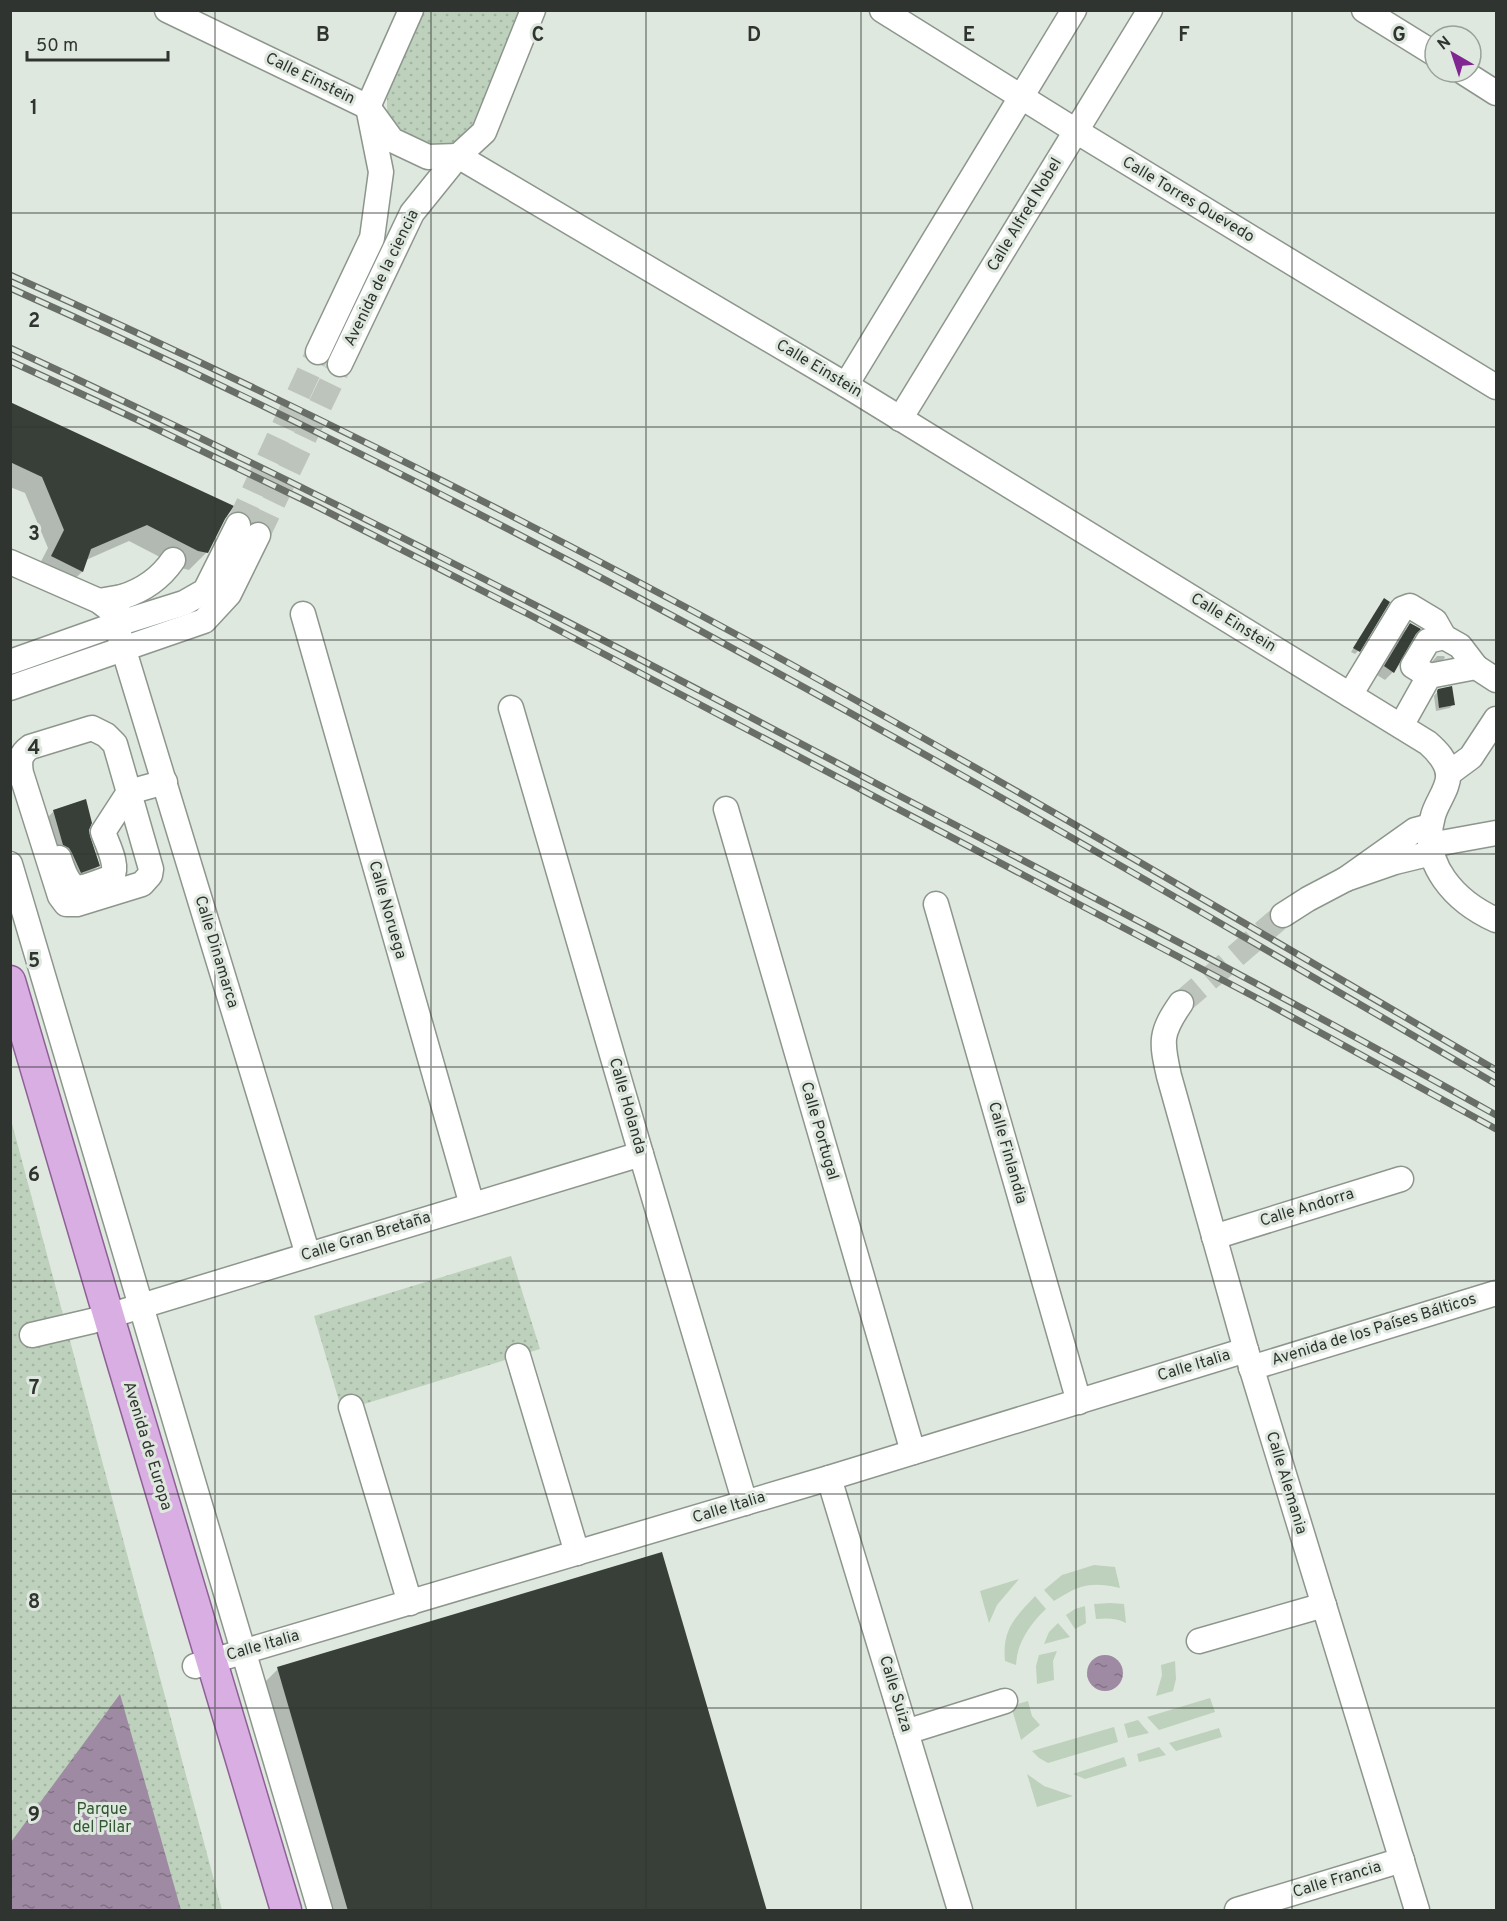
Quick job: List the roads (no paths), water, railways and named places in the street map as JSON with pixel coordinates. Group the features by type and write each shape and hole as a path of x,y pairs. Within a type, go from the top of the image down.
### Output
{"main road":[{"name":"Avenida de Europa","path":"10,981 100,1318 203,1664 268,1911"},
{"name":"Avenida de Europa","path":"10,1053 100,1318"},
{"name":"Avenida de Europa","path":"203,1664 286,1911"}],"street":[{"name":"Calle Einstein","path":"167,10 368,107 392,140 428,157 458,156 846,386 1428,743 1438,753 1448,774"},
{"path":"368,107 411,10"},
{"name":"Avenida de la ciencia","path":"340,364 412,213 458,156 484,132 533,10"},
{"name":"Calle Torres Quevedo","path":"882,10 1497,387"},
{"path":"846,386 1074,10"},
{"name":"Calle Alfred Nobel","path":"900,419 1150,10"},
{"path":"1365,10 1423,46"},
{"path":"1482,84 1497,93"},
{"name":"Avenida de la ciencia","path":"318,352 372,238 381,172 368,107"},
{"path":"10,562 112,608 184,603 205,591 248,530 229,594 204,621 10,688"},
{"path":"10,662 112,608 152,583 173,560"},
{"path":"1350,695 1402,609 1410,606 1435,621 1444,637 1460,646 1476,667 1497,680"},
{"name":"Calle Dinamarca","path":"112,608 308,1255"},
{"name":"Calle Noruega","path":"303,614 472,1205"},
{"path":"1444,637 1428,641 1413,666 1429,676 1476,667"},
{"path":"1401,726 1429,676"},
{"name":"Calle Holanda","path":"511,708 745,1503"},
{"path":"1497,719 1471,757 1448,774 1437,803 1431,842 1438,868 1463,901 1480,913 1497,920"},
{"path":"92,728 98,730 115,744 129,792 150,874 142,884 77,904 66,904 60,896 21,773 19,762 24,752 30,747 92,728"},
{"path":"43,843 57,851 66,879 70,884 78,887 85,886 112,877 115,872 114,865 103,832 129,792 165,782"},
{"name":"Calle Portugal","path":"726,809 913,1452"},
{"path":"1283,915 1346,879 1415,830 1431,842 1497,833"},
{"path":"10,864 320,1911"},
{"name":"Calle Finlandia","path":"936,904 1079,1402"},
{"name":"Calle Alemania","path":"1181,1003 1163,1035 1164,1053 1248,1359 1417,1911"},
{"name":"Calle Gran Bretaña","path":"32,1335 100,1318 641,1154"},
{"name":"Calle Andorra","path":"1214,1237 1401,1179"},
{"name":"Avenida de los Países Bálticos","path":"1248,1359 1497,1293"},
{"path":"518,1356 578,1553"},
{"name":"Calle Italia","path":"203,1664 1079,1402 1248,1359"},
{"path":"351,1407 410,1603"},
{"name":"Calle Suiza","path":"829,1478 960,1911"},
{"path":"1199,1641 1324,1605"},
{"path":"906,1732 1005,1701"},
{"name":"Calle Francia","path":"1237,1911 1402,1860"}],"water":[{"path":"1105,1655 1118,1660 1123,1673 1118,1686 1105,1691 1092,1686 1087,1673 1092,1660"},
{"path":"120,1694 181,1910 11,1910 11,1842"}],"tunnel":[{"path":"238,525 318,352"},
{"path":"258,535 340,364"},
{"path":"1181,1003 1283,915"}],"railway":[{"path":"10,275 386,452 663,595 941,748 1496,1070"},
{"path":"10,288 202,376 391,469 764,665 1131,872 1496,1084"},
{"path":"10,348 346,509 567,621 1198,952 1496,1115"},
{"path":"10,361 320,508 528,614 1270,1005 1496,1129"}],"park label":[{"name":"Parque del Pilar","path":"102,1819"}]}
